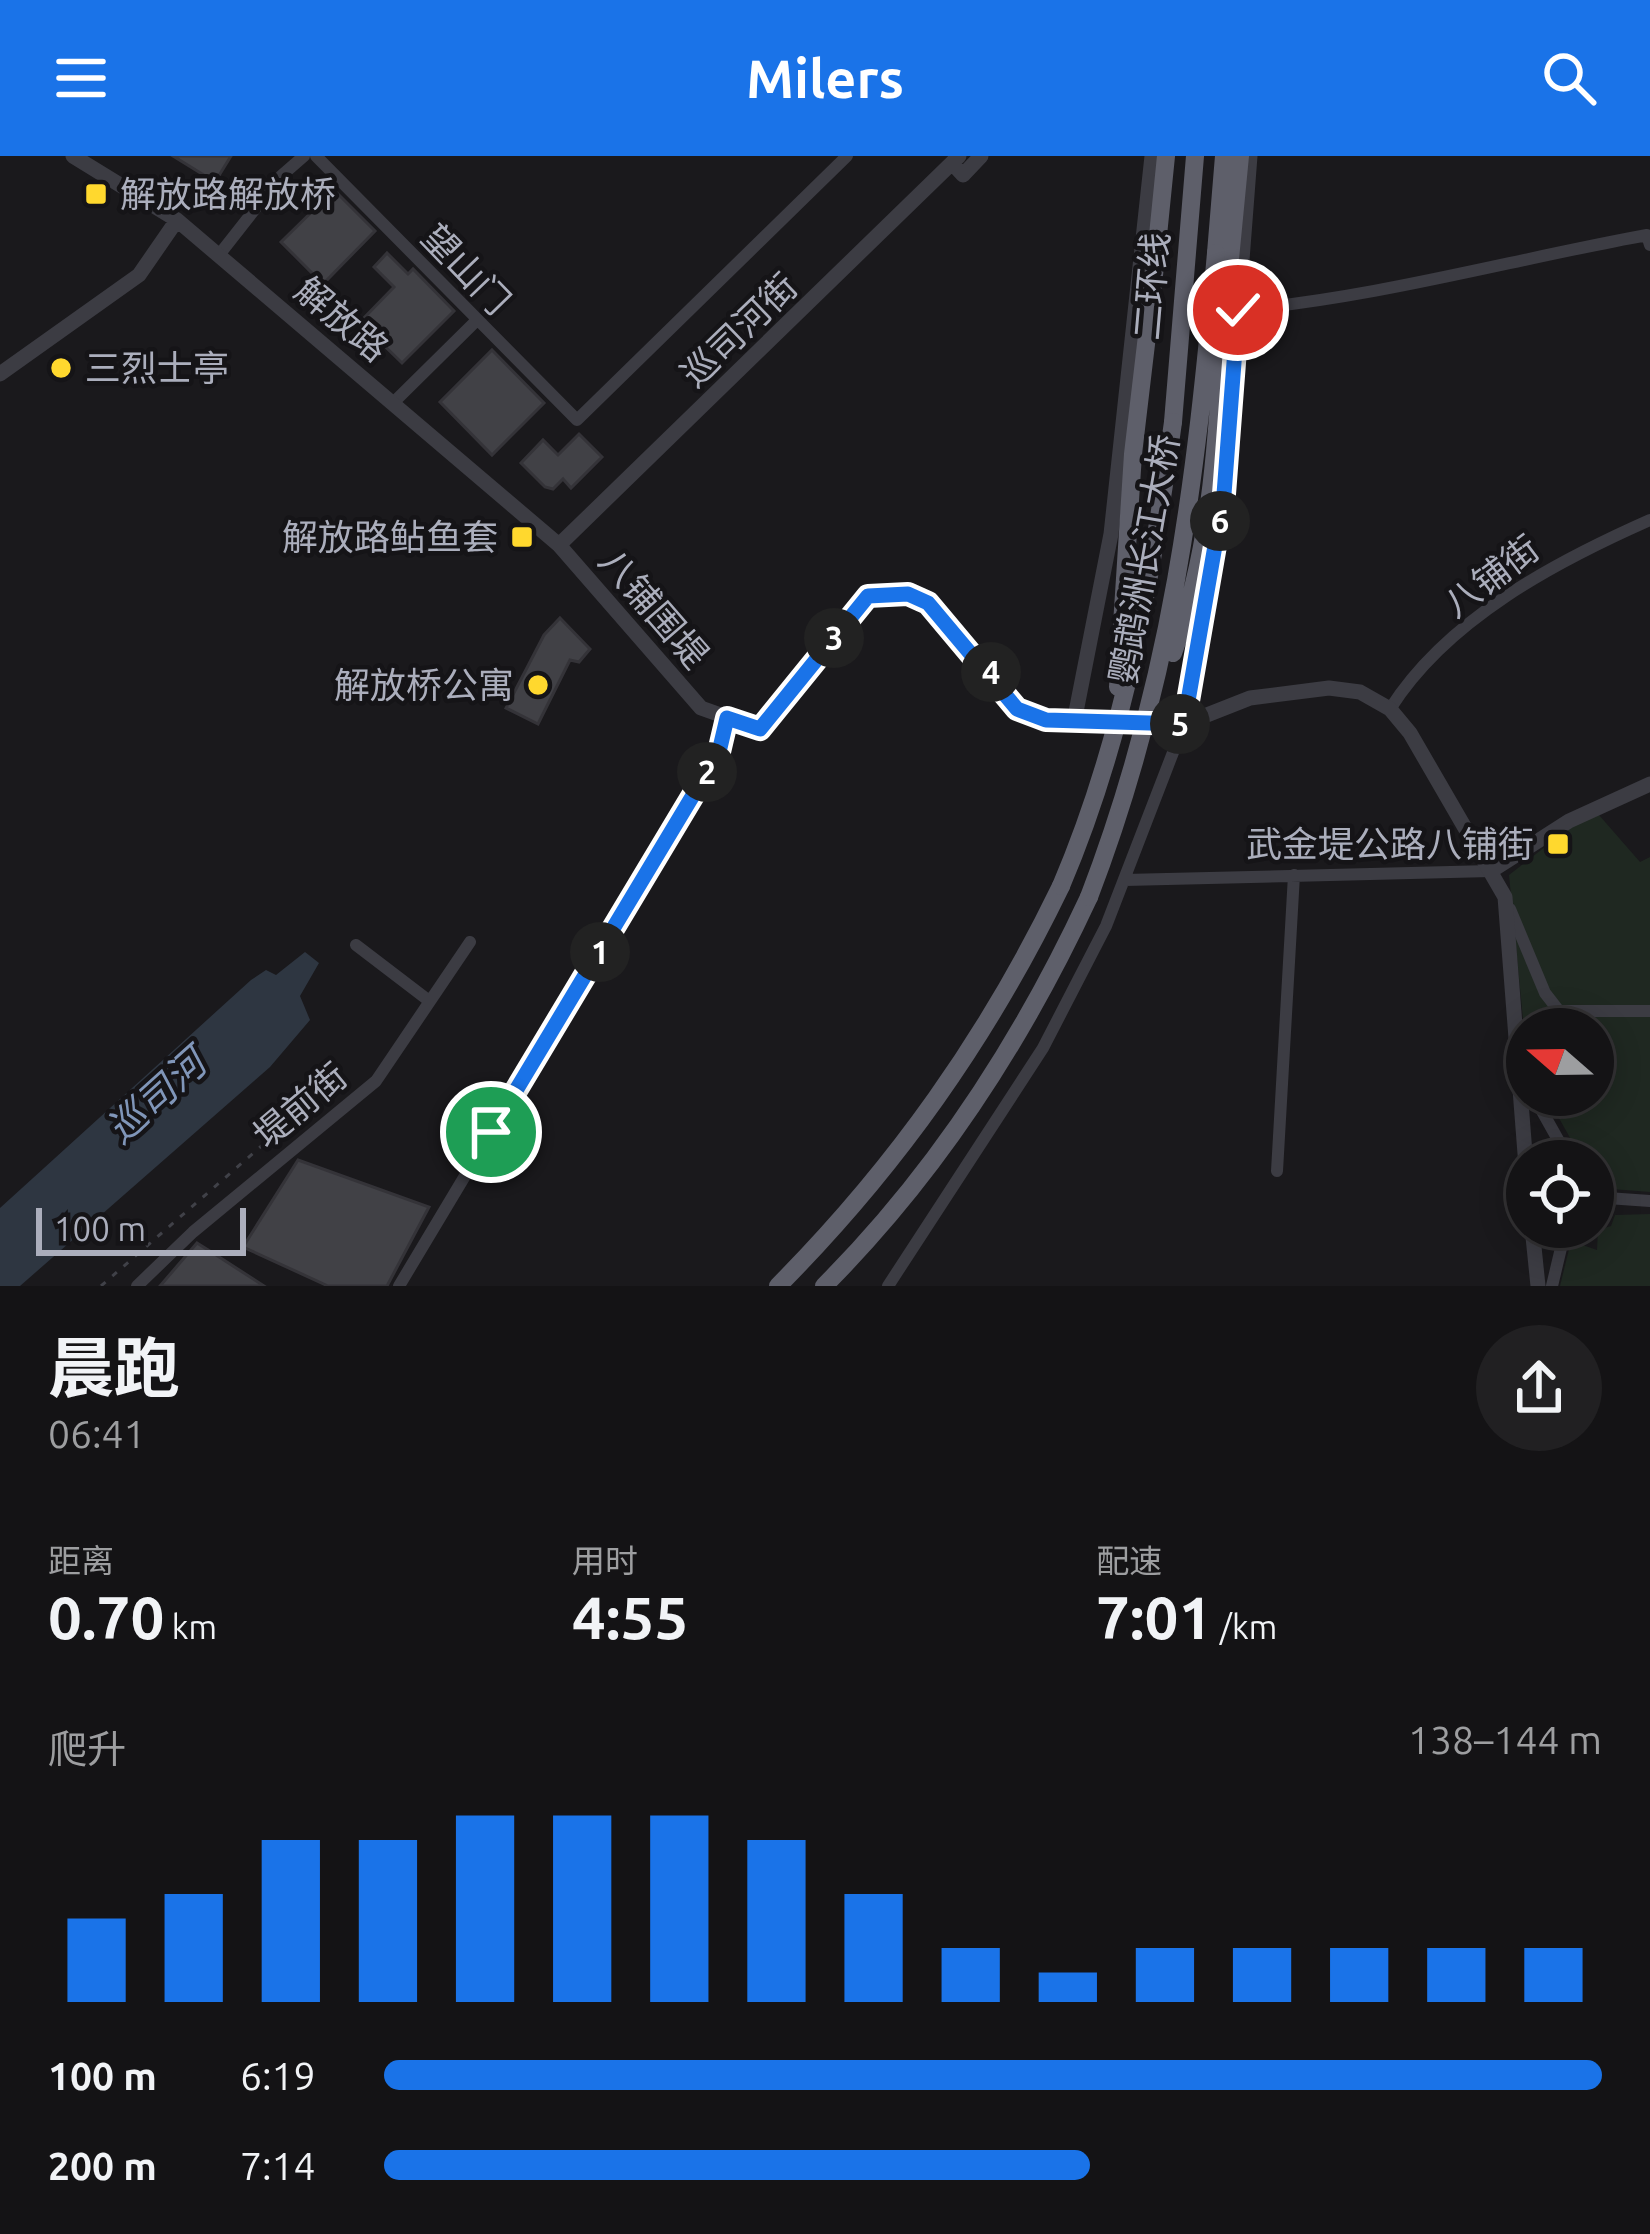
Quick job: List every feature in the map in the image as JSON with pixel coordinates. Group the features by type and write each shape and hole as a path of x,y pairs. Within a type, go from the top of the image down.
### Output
{"highway":[{"path":"1114,745 1133,454 1166,156"},
{"name":"二环线","path":"1173,422 1195,156"},
{"name":"二环线","path":"1216,253 1224,156"},
{"path":"1147,725 1189,610 1213,484 1232,305 1240,156"},
{"name":"鹦鹉洲长江大桥","path":"824,1286 912,1190 963,1123 1021,1030 1089,897 1147,725 1181,577 1216,253"},
{"name":"鹦鹉洲长江大桥","path":"778,1286 884,1172 981,1036 1061,886 1114,745 1152,579 1173,422"}],"street":[{"name":"解放路","path":"73,156 177,220 559,545"},
{"path":"218,255 281,176 304,156"},
{"name":"望山门","path":"316,156 475,322 577,420 848,156"},
{"path":"952,158 963,175 981,156"},
{"path":"1074,722 1112,534 1152,156"},
{"path":"888,1286 1043,1048 1125,880 1184,724 1224,494 1232,305 1250,156"},
{"name":"巡司河街","path":"559,545 952,158"},
{"path":"0,374 139,275 177,220"},
{"path":"1232,305 1375,294 1462,269 1648,240"},
{"path":"394,402 475,322"},
{"name":"八铺街","path":"1390,709 1411,676 1557,561 1650,520"},
{"name":"八铺围堤","path":"559,545 701,707 727,718"},
{"path":"399,1286 719,752 727,718 760,729 868,596 896,594 928,603 1017,709 1046,720 1184,724 1250,698 1329,688 1360,692 1390,709 1491,871 1545,994 1559,1011 1650,1011"},
{"path":"1125,880 1491,871 1569,821 1650,784"},
{"path":"1277,1171 1294,874"},
{"path":"1504,897 1511,1008"},
{"name":"堤前街","path":"137,1286 193,1232 376,1081 470,943"},
{"path":"356,946 428,1000"},
{"path":"1614,1198 1650,1201"},
{"path":"1534,1248 1538,1286"},
{"path":"1552,1286 1561,1248"}],"path":[{"path":"101,1286 344,1074"}],"shaded area":[{"path":"1599,815 1640,862 1650,857 1650,1192 1614,1189 1614,1140 1571,1140 1558,1116 1614,1116 1614,1008 1522,1008 1509,875 1572,826"},
{"path":"1650,1214 1650,1286 1560,1286 1569,1248 1614,1248 1615,1215"}],"water":[{"name":"巡司河","path":"305,952 319,963 300,996 310,1020 270,1067 20,1286 0,1286 0,1208 251,980 266,970 276,975"}],"building":[{"path":"173,156 231,156 215,182"},
{"path":"334,190 375,231 323,284 281,242"},
{"path":"387,253 408,274 413,269 454,311 402,363 360,322 394,287 374,267"},
{"path":"492,350 544,403 492,455 440,402"},
{"path":"579,434 602,457 571,488 563,479 553,489 545,487 521,463 543,440 558,455"},
{"name":"解放桥公寓","path":"560,618 590,649 579,662 570,660 538,724 506,708 544,635"},
{"path":"298,1160 429,1207 387,1286 328,1286 243,1247"},
{"path":"197,1243 213,1253 264,1286 160,1286"}],"place":[{"name":"解放路解放桥","path":"96,194"},
{"name":"三烈士亭","path":"61,368"},
{"name":"解放路鲇鱼套","path":"522,537"},
{"name":"解放桥公寓","path":"538,685"},
{"name":"武金堤公路八铺街","path":"1558,844"}],"route":[{"path":"491,1132 719,752 727,718 760,729 868,596 908,594 928,603 996,677 1017,709 1046,720 1184,724 1224,494 1238,310"}]}
